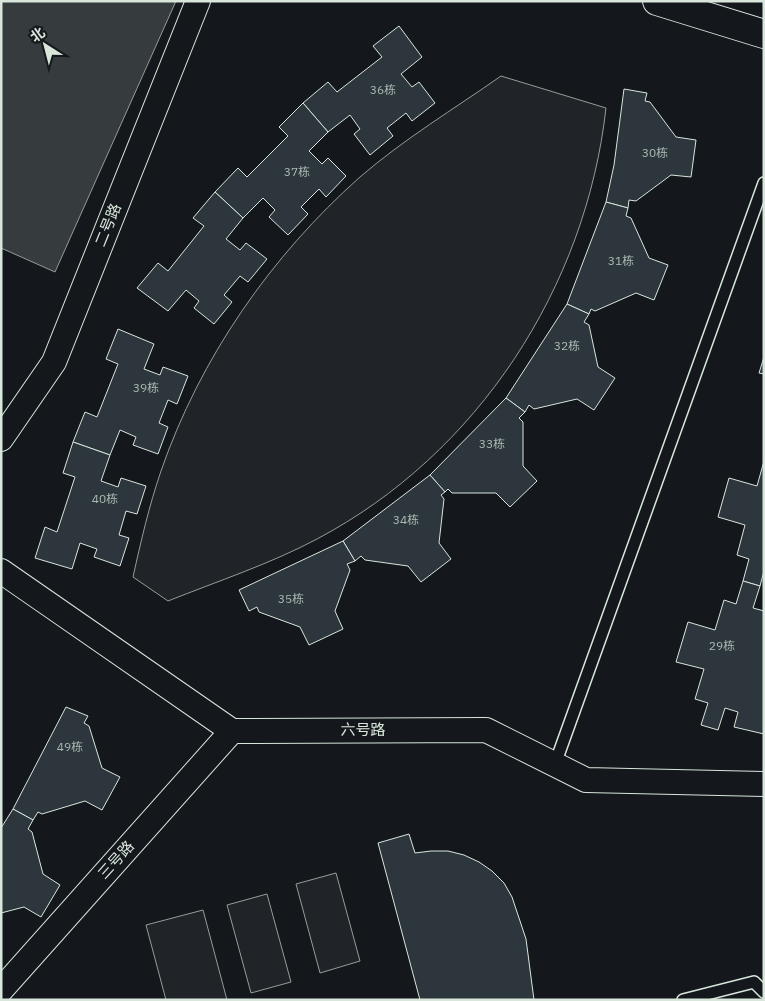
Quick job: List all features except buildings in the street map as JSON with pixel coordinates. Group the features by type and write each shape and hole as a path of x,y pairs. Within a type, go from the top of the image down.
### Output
{"street":[{"name":"二号路","path":"1,439 54,362 198,1"},
{"path":"657,1 764,34"},
{"path":"1,571 232,731"},
{"name":"六号路","path":"232,731 486,730 586,780 764,784"},
{"name":"三号路","path":"1,990 232,731"}],"lane":[{"path":"555,764 764,184"},
{"path":"683,1000 754,982 764,992"}],"shaded area":[{"path":"1,1 176,1 55,272 1,248"},
{"path":"501,76 606,108 594,174 575,239 548,301 514,359 474,412 427,461 375,503 299,548 168,601 133,577 142,537 161,471 177,429 196,388 242,311 297,240 360,177 394,150"},
{"path":"336,873 360,961 320,973 296,884"},
{"path":"267,894 291,982 251,993 227,905"},
{"path":"203,910 227,1000 166,1000 146,925"}]}
